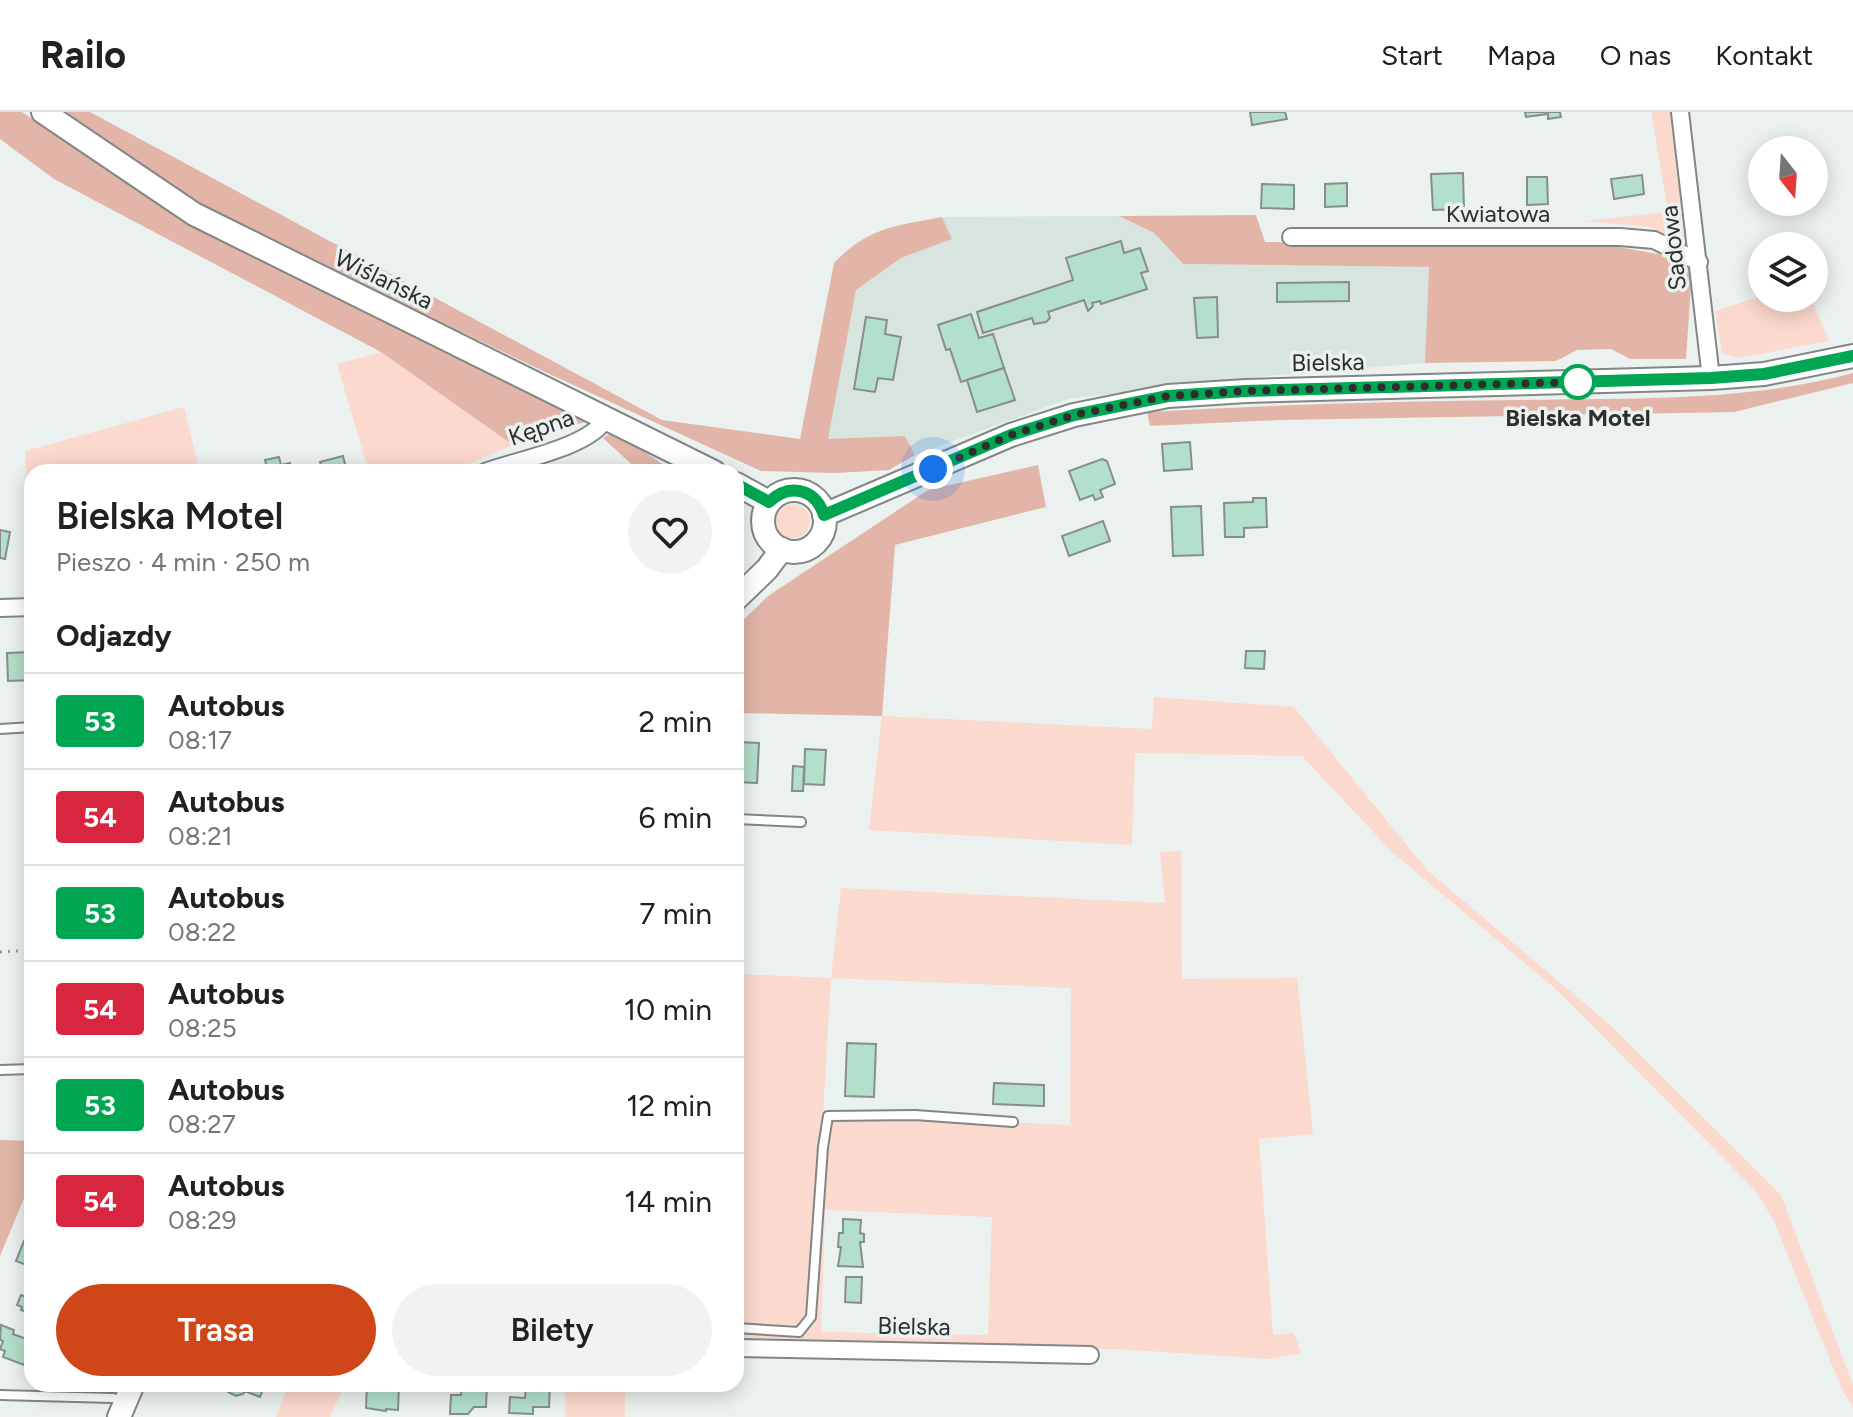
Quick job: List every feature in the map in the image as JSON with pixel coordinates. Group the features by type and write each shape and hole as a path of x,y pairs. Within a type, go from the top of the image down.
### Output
{"street":[{"name":"Wiślańska","path":"43,112 194,214 698,464"},
{"name":"Sadowa","path":"1680,112 1711,378"},
{"name":"Kwiatowa","path":"1291,237 1620,237 1654,240 1699,262"},
{"name":"Bielska","path":"824,515 1011,435 1074,415 1168,396 1246,391 1711,378 1764,374 1853,356"},
{"name":"Kępna","path":"510,464 586,440 602,426 606,418"},
{"path":"744,488 769,502"},
{"path":"796,490 815,497 824,515 822,534 810,547 801,551 782,549 768,538 764,529 763,520 769,502 786,491 796,490"},
{"path":"744,590 782,549"},
{"path":"0,608 24,607"},
{"name":"Bielska","path":"744,1348 1090,1355"}],"lane":[{"path":"0,729 24,728"},
{"path":"744,819 801,822"},
{"path":"0,1070 24,1069"},
{"path":"744,1329 799,1332 811,1317 828,1116 915,1115 1013,1122"},
{"path":"0,1395 126,1401"}],"path":[{"path":"0,952 24,950"}],"shaded area":[{"path":"0,112 22,112 158,202 267,264 588,421 513,445 381,352 54,179 0,139"},
{"path":"64,112 90,112 662,420 800,439 834,263 871,235 896,226 942,217 952,239 901,258 856,290 828,439 905,436 915,455 889,470 835,473 761,471 545,372 197,205"},
{"path":"1651,112 1671,112 1690,247 1651,227 1585,221 1668,212"},
{"path":"1256,215 1265,242 1618,247 1669,256 1692,270 1686,359 1630,359 1611,349 1577,350 1556,361 1425,363 1429,267 1183,264 1154,233 1119,216"},
{"path":"1119,216 1154,233 1183,264 1429,267 1425,363 1243,378 1068,399 915,455 905,436 827,440 856,290 901,258 952,239 942,217"},
{"path":"1748,300 1748,312 1817,312 1829,341 1738,358 1722,353 1715,311"},
{"path":"381,352 513,445 469,464 367,464 337,364"},
{"path":"1853,373 1853,383 1734,412 1278,420 1150,426 1147,412 1381,402 1689,397 1772,389"},
{"path":"184,407 198,464 26,464 25,451"},
{"path":"615,431 662,464 631,464 603,438"},
{"path":"1038,465 1046,507 895,545 882,716 744,713 744,619 768,596 928,490"},
{"path":"793,504 805,509 810,521 805,533 793,538 781,533 776,521 781,509"},
{"path":"1154,697 1294,707 1428,871 1609,1024 1781,1195 1853,1385 1853,1407 1843,1392 1774,1221 1755,1190 1558,991 1392,852 1302,756 1135,753 1132,845 869,830 882,716 1152,729"},
{"path":"1181,851 1182,979 1297,978 1313,1134 1259,1139 1273,1335 1294,1333 1301,1353 1270,1359 1117,1349 744,1344 744,974 831,978 841,888 1165,903 1160,852","holes":["831,978 1071,988 1070,1125 823,1114","825,1210 992,1217 988,1335 821,1332"]},
{"path":"0,1140 24,1141 24,1198 0,1256"},
{"path":"286,1392 341,1392 330,1417 276,1417"},
{"path":"565,1392 625,1392 625,1417 565,1417"}],"building":[{"path":"1250,112 1285,112 1287,119 1252,125"},
{"path":"1525,112 1560,112 1561,117 1548,119 1548,114 1526,117"},
{"path":"1463,173 1464,209 1433,210 1431,174"},
{"path":"1642,175 1644,194 1614,199 1611,179"},
{"path":"1527,177 1547,177 1548,204 1527,205"},
{"path":"1347,183 1347,206 1325,207 1325,184"},
{"path":"1262,184 1294,185 1294,209 1261,208"},
{"path":"1121,241 1124,253 1140,248 1148,271 1141,273 1147,289 1101,304 1100,301 1092,303 1088,311 1084,300 1048,312 1050,318 1046,322 1034,324 1032,318 983,333 977,312 1073,280 1066,258"},
{"path":"1349,282 1349,301 1277,302 1277,283"},
{"path":"1217,297 1218,337 1197,338 1194,298"},
{"path":"971,314 979,338 993,334 1004,368 961,382 938,325"},
{"path":"866,317 887,320 885,334 901,337 893,380 878,378 875,392 854,389"},
{"path":"1004,368 1015,400 977,412 967,380"},
{"path":"1190,442 1192,469 1164,471 1162,444"},
{"path":"343,456 345,464 321,464"},
{"path":"279,457 281,464 266,464 265,460"},
{"path":"1102,459 1107,461 1115,484 1100,490 1103,497 1095,500 1093,495 1080,500 1069,471"},
{"path":"1253,498 1266,498 1267,527 1244,528 1244,537 1225,537 1224,503 1253,502"},
{"path":"1201,506 1203,555 1173,556 1171,507"},
{"path":"1103,521 1110,541 1069,556 1062,536"},
{"path":"0,530 10,532 5,559 0,558"},
{"path":"1246,651 1265,651 1264,669 1245,668"},
{"path":"24,652 24,680 8,681 7,653"},
{"path":"744,742 759,743 757,783 744,782"},
{"path":"805,749 826,750 824,785 804,784"},
{"path":"793,766 804,767 803,791 792,791"},
{"path":"847,1043 876,1044 874,1097 845,1096"},
{"path":"994,1083 1044,1085 1044,1106 993,1104"},
{"path":"843,1219 861,1220 860,1233 864,1234 864,1242 860,1242 863,1267 838,1266 841,1247 838,1247 839,1233 843,1233"},
{"path":"24,1241 24,1264 16,1261"},
{"path":"846,1277 862,1277 861,1303 845,1302"},
{"path":"21,1295 24,1296 24,1311 17,1305"},
{"path":"1,1325 24,1338 24,1365 3,1357 5,1351 0,1349 3,1341 0,1340"},
{"path":"367,1392 399,1392 398,1410 366,1408"},
{"path":"461,1392 487,1392 486,1407 474,1407 468,1414 450,1414 451,1395 461,1395"},
{"path":"525,1392 550,1392 549,1407 533,1407 533,1414 509,1413 510,1397 525,1398"}],"bus line":[{"name":"53","path":"744,488 769,502 786,491 806,492 815,497 824,515 1011,435 1074,415 1168,396 1246,391 1711,378 1764,374 1853,356"}],"place":[{"name":"Bielska Motel","path":"1578,382"}],"route":[{"path":"933,469 1011,435 1074,415 1168,396 1578,382"}]}
